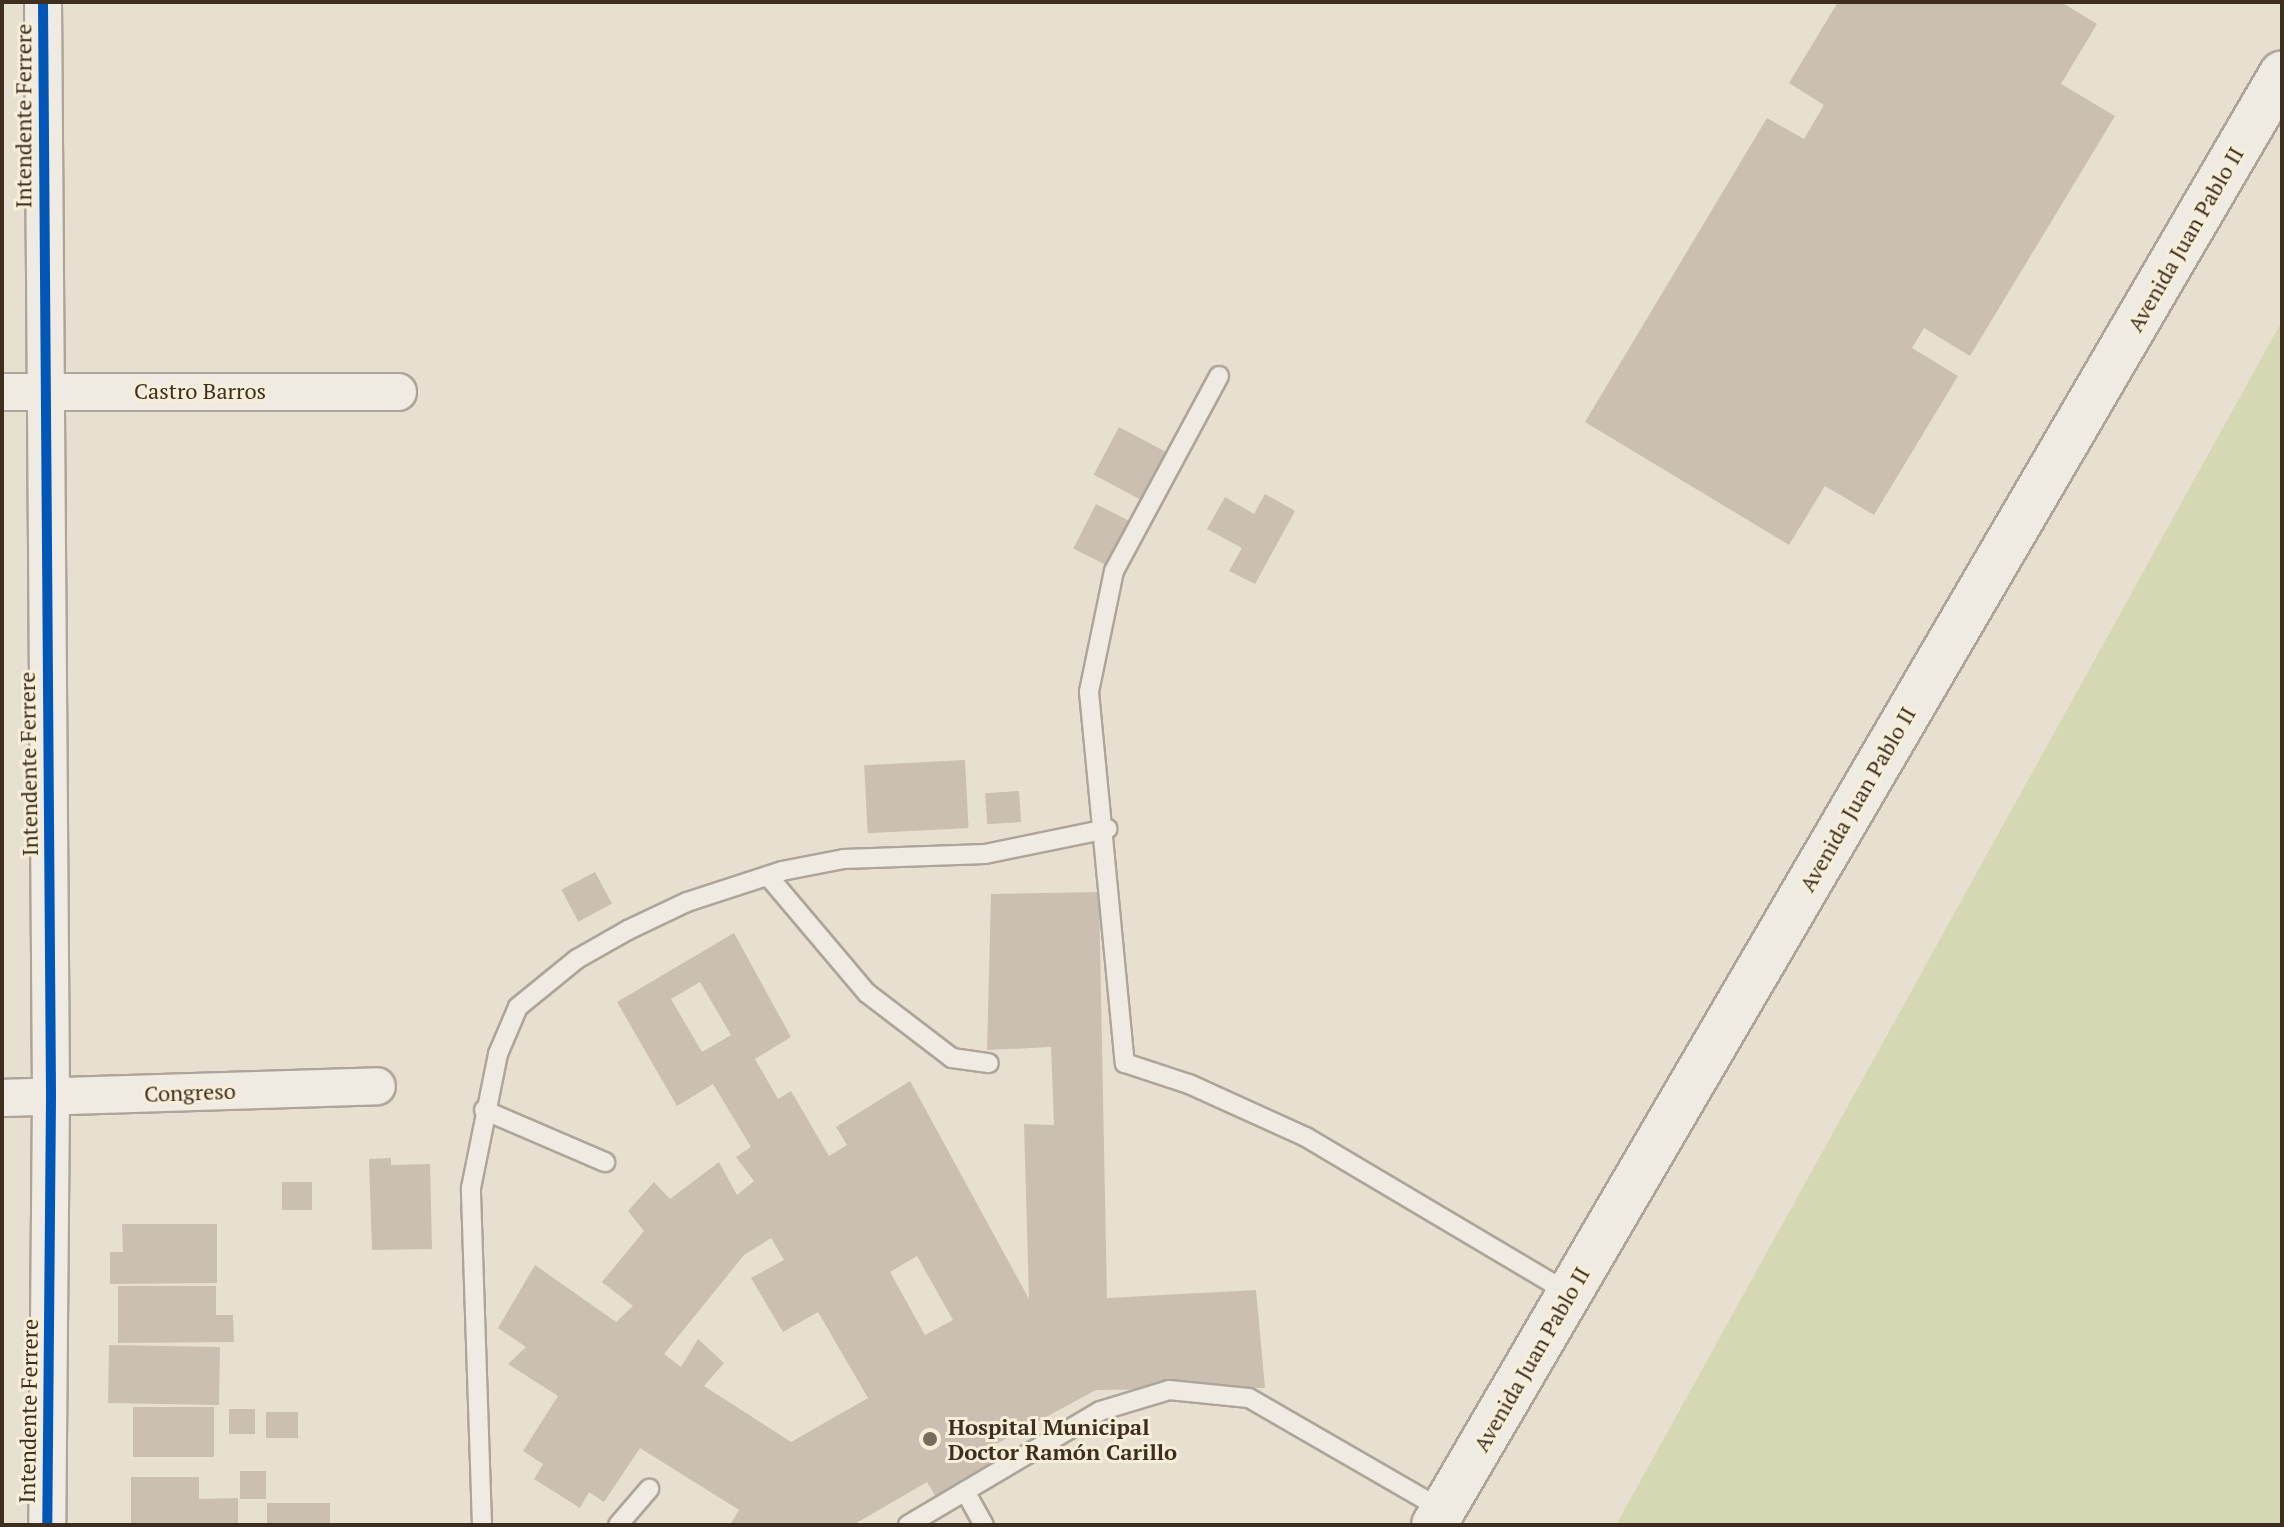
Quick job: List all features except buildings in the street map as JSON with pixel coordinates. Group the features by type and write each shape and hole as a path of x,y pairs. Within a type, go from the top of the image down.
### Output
{"main road":[{"name":"Avenida Juan Pablo II","path":"1439,1518 2282,73"}],"street":[{"name":"Intendente Ferrere","path":"43,2 51,1097 47,1525"},
{"name":"Castro Barros","path":"2,392 398,392"},
{"name":"Congreso","path":"2,1098 377,1086"}],"lane":[{"path":"1219,376 1114,571 1089,692 1107,829 1113,987 1125,1063 1189,1084 1306,1137 1569,1293"},
{"path":"482,1525 471,1188 484,1110 498,1054 518,1007 577,959 628,930 687,902 768,876 844,859 985,854 1107,829"},
{"path":"768,876 867,993 952,1058 989,1063"},
{"path":"484,1110 605,1162"},
{"path":"908,1525 1100,1411 1169,1390 1249,1398 1439,1518"},
{"path":"618,1525 649,1489"},
{"path":"965,1491 984,1525"}],"green space":[{"path":"2282,321 2282,1525 1616,1525"}],"cycle path":[{"path":"43,2 51,1097 47,1525"}],"place":[{"name":"Hospital Municipal Doctor Ramón Carillo","path":"930,1439"}]}
